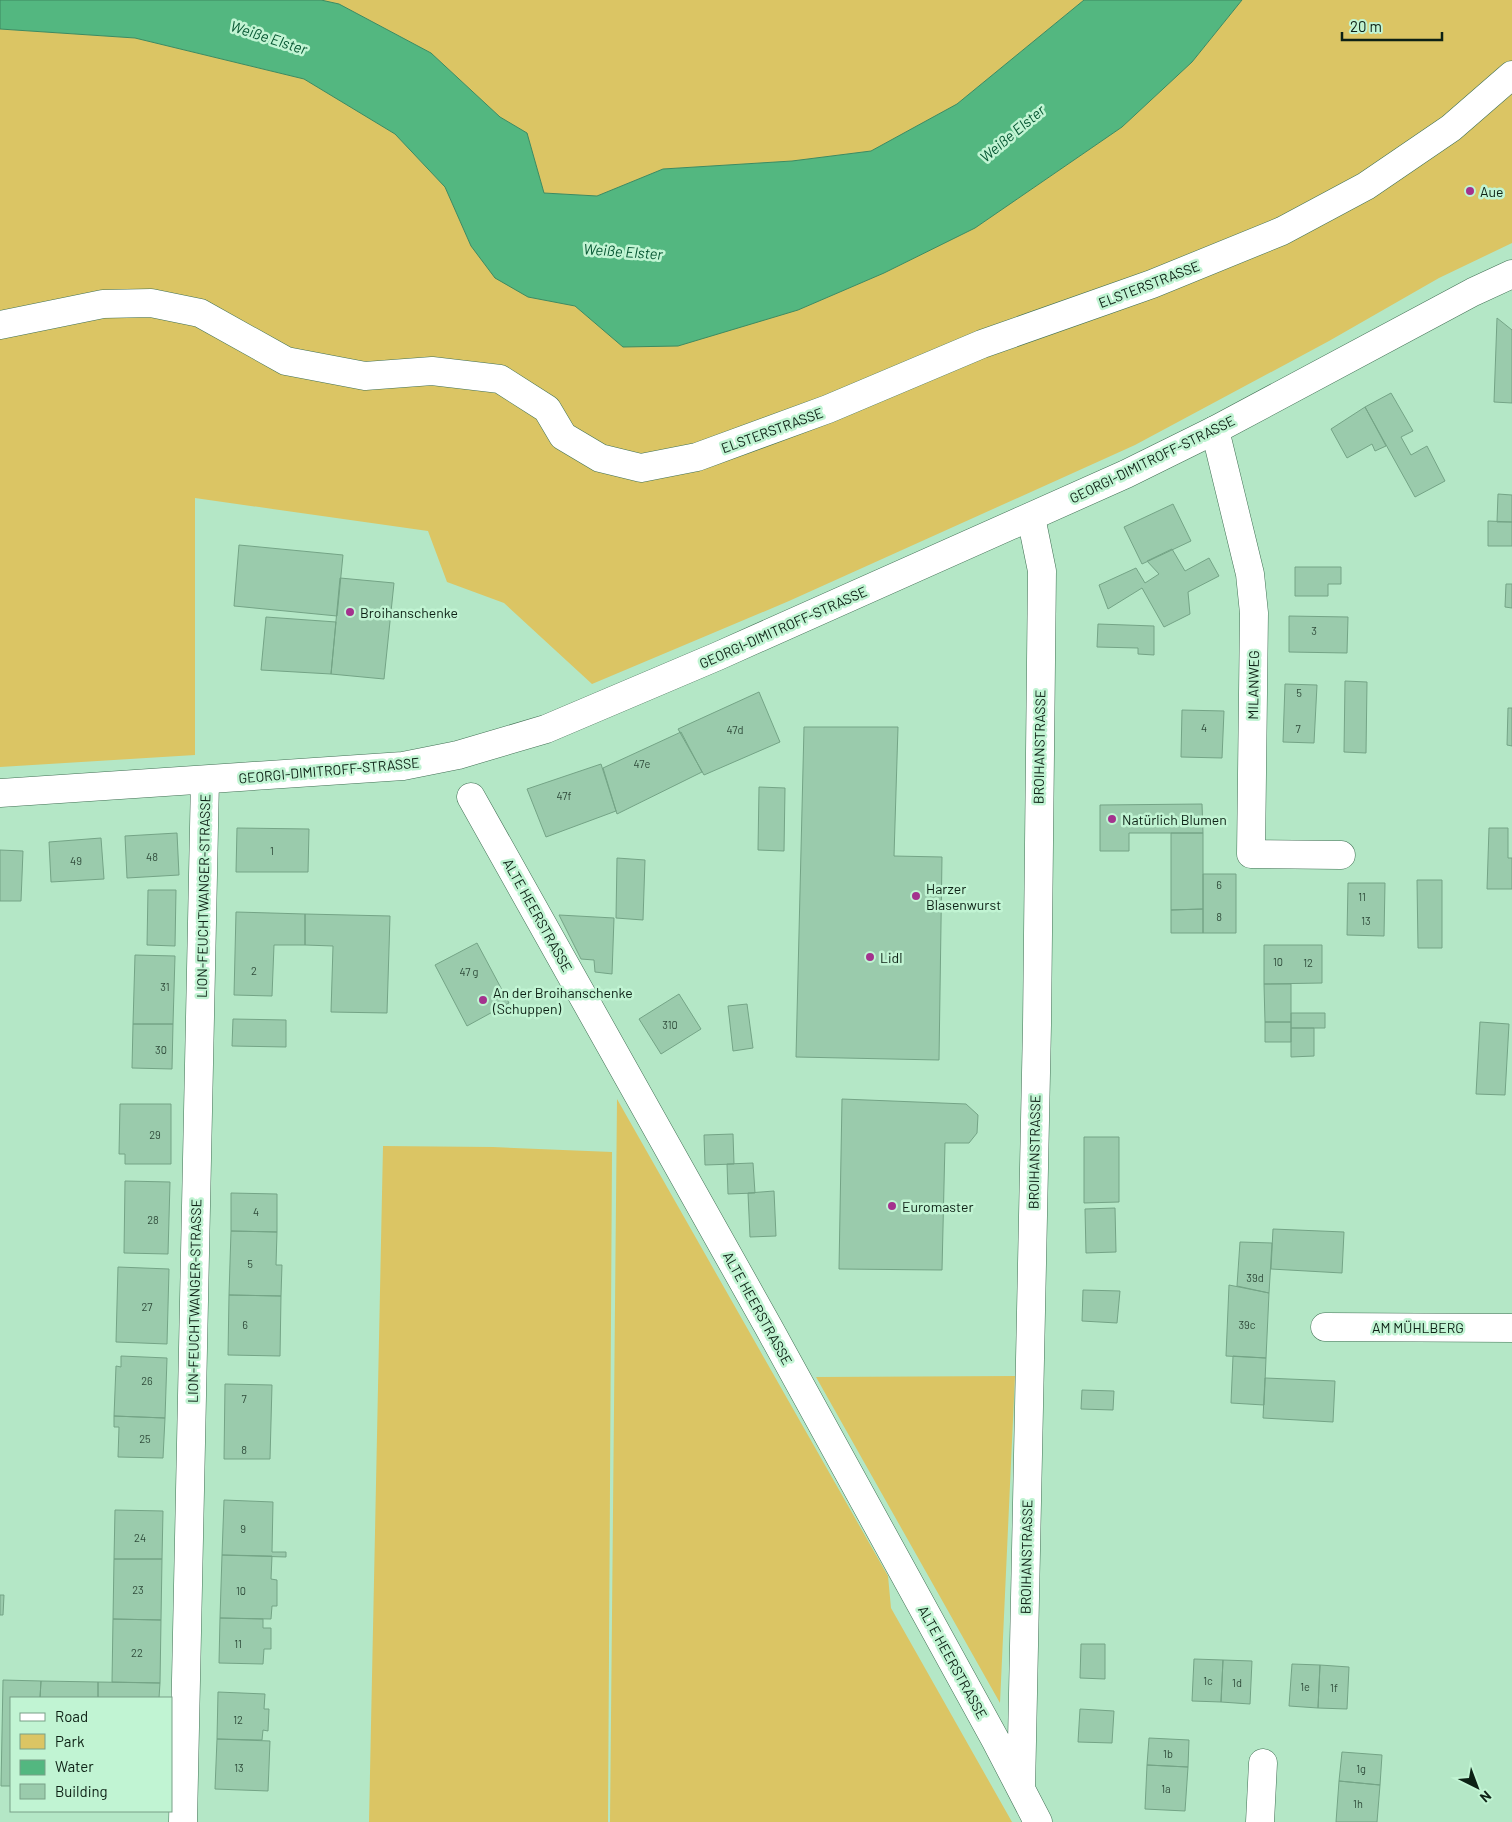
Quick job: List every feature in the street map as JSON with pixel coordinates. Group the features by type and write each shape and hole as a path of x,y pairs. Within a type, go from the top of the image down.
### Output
{"street":[{"name":"ELSTERSTRASSE","path":"0,326 103,304 151,303 200,313 286,361 365,376 432,371 500,379 548,409 563,436 600,458 641,468 697,457 828,409 982,344 1152,284 1282,231 1366,186 1451,128 1512,76"},
{"name":"GEORGI-DIMITROFF-STRASSE","path":"0,793 403,766 458,755 546,729 718,656 1031,517 1215,430 1473,292 1512,274"},
{"name":"MILANWEG","path":"1215,430 1250,574 1254,613 1251,854 1341,855"},
{"name":"BROIHANSTRASSE","path":"1021,1789 1036,1034 1042,571 1031,517"},
{"name":"LION-FEUCHTWANGER-STRASSE","path":"183,1822 205,780"},
{"name":"ALTE HEERSTRASSE","path":"471,796 769,1328 1038,1822"},
{"name":"AM MÜHLBERG","path":"1325,1327 1512,1328"},
{"path":"1260,1822 1263,1763"}],"green space":[{"path":"321,0 1084,0 957,104 871,151 792,161 663,169 597,196 544,193 527,133 500,117 431,53 339,4"},
{"path":"1242,0 1512,0 1512,243 1439,278 1329,341 1135,445 789,601 592,684 504,603 447,582 428,531 195,498 195,755 0,767 0,29 135,38 304,79 395,134 445,187 471,246 528,297 575,306 624,347 798,310 884,273 975,228 1122,127 1192,62"},
{"path":"617,1099 888,1576 891,1608 1012,1822 610,1822"},
{"path":"383,1146 493,1147 612,1152 608,1822 369,1822"},
{"path":"1015,1376 1000,1703 816,1377"}],"water":[{"name":"Weiße Elster","path":"0,0 321,0 339,4 431,53 500,117 527,133 544,193 597,196 663,169 792,161 871,151 957,104 1084,0 1242,0 1192,62 1122,127 975,228 884,273 798,310 678,346 623,347 575,306 528,297 495,278 471,246 445,187 395,134 304,79 135,38 0,29"}],"building":[{"path":"1497,318 1512,330 1512,403 1494,402"},
{"path":"1391,393 1413,431 1401,437 1411,455 1427,446 1445,481 1415,497 1365,407"},
{"path":"1365,407 1386,446 1375,451 1372,444 1347,458 1331,429"},
{"path":"1498,494 1512,495 1512,522 1497,522"},
{"path":"1173,504 1191,541 1142,564 1124,527"},
{"path":"1488,521 1512,522 1512,546 1488,546"},
{"path":"239,545 343,555 337,616 234,606"},
{"path":"1172,549 1185,571 1209,558 1219,576 1188,592 1190,614 1164,627 1142,588 1108,609 1099,585 1136,568 1145,583 1159,574 1147,561"},
{"path":"1295,567 1341,567 1341,584 1328,584 1328,596 1295,596"},
{"path":"340,578 394,583 384,679 331,674"},
{"path":"1506,584 1512,584 1512,608 1505,607"},
{"path":"1289,616 1348,617 1347,653 1289,652"},
{"path":"266,617 336,622 331,674 261,670"},
{"path":"1098,624 1154,626 1154,655 1138,654 1138,648 1097,647"},
{"path":"1345,681 1367,682 1366,753 1344,752"},
{"path":"1285,684 1317,685 1314,743 1283,742"},
{"path":"759,692 780,742 704,775 678,729"},
{"path":"1508,708 1512,708 1512,746 1507,745"},
{"path":"1182,710 1224,711 1222,758 1181,757"},
{"name":"Lidl","path":"804,727 898,727 894,856 942,857 939,1060 796,1057"},
{"path":"681,732 702,772 617,814 603,768"},
{"path":"601,764 616,811 546,837 527,789"},
{"path":"759,787 785,788 784,851 758,850"},
{"path":"1202,804 1203,833 1129,833 1129,851 1100,851 1100,805"},
{"path":"237,828 309,829 308,872 236,872"},
{"path":"1489,828 1508,828 1508,858 1512,858 1512,889 1487,889"},
{"path":"177,833 179,875 127,878 125,836"},
{"path":"1171,833 1203,833 1203,909 1171,910"},
{"path":"101,838 104,879 51,882 49,842"},
{"path":"0,850 23,851 21,901 0,901"},
{"path":"617,858 645,860 643,920 616,918"},
{"path":"1203,874 1236,874 1236,933 1203,933"},
{"path":"1417,880 1442,880 1442,948 1418,948"},
{"path":"1348,883 1385,883 1384,936 1347,935"},
{"path":"148,890 176,890 175,946 147,945"},
{"path":"1203,909 1203,933 1171,933 1171,910"},
{"path":"236,912 305,914 305,945 274,945 272,996 234,995"},
{"path":"305,914 390,916 387,1013 331,1012 333,946 305,945"},
{"path":"559,915 614,918 612,974 595,972 594,960 581,959"},
{"path":"477,943 509,1003 467,1026 435,965"},
{"path":"1264,945 1322,945 1322,983 1264,984"},
{"path":"135,955 175,956 173,1024 133,1024"},
{"path":"1264,984 1291,984 1291,1022 1265,1022"},
{"path":"679,994 701,1029 661,1054 639,1019"},
{"path":"747,1004 753,1048 733,1051 728,1006"},
{"path":"1291,1013 1325,1013 1325,1028 1291,1028"},
{"path":"233,1019 286,1020 286,1047 232,1046"},
{"path":"1265,1022 1291,1022 1291,1042 1265,1042"},
{"path":"1480,1022 1509,1024 1505,1095 1476,1094"},
{"path":"133,1024 173,1024 172,1069 132,1068"},
{"path":"1291,1028 1314,1028 1314,1056 1291,1057"},
{"name":"Euromaster","path":"842,1099 966,1104 978,1115 977,1133 969,1143 945,1143 942,1270 839,1269"},
{"path":"120,1104 171,1104 171,1164 125,1164 125,1154 119,1154"},
{"path":"733,1134 734,1164 705,1165 704,1135"},
{"path":"1084,1137 1119,1137 1119,1202 1084,1203"},
{"path":"753,1163 755,1193 728,1194 727,1164"},
{"path":"125,1181 170,1182 168,1254 124,1253"},
{"path":"774,1191 776,1236 750,1237 748,1193"},
{"path":"231,1193 277,1194 277,1232 231,1231"},
{"path":"1115,1208 1116,1252 1086,1253 1085,1209"},
{"path":"1273,1229 1344,1232 1342,1273 1271,1269"},
{"path":"231,1231 277,1232 276,1265 282,1265 281,1296 229,1295"},
{"path":"1240,1242 1272,1243 1269,1293 1237,1286"},
{"path":"118,1267 169,1269 167,1344 116,1342"},
{"path":"1229,1285 1269,1293 1266,1358 1226,1356"},
{"path":"1083,1290 1120,1291 1117,1323 1082,1321"},
{"path":"229,1295 281,1296 280,1356 228,1355"},
{"path":"121,1356 167,1358 165,1418 114,1416 116,1366 121,1367"},
{"path":"1233,1356 1266,1358 1264,1405 1231,1403"},
{"path":"1265,1378 1335,1381 1333,1422 1263,1418"},
{"path":"225,1384 272,1385 270,1459 224,1459"},
{"path":"1082,1390 1114,1391 1113,1410 1081,1409"},
{"path":"114,1416 165,1418 163,1458 118,1457 119,1427 114,1427"},
{"path":"224,1500 273,1502 272,1552 286,1552 286,1557 222,1555"},
{"path":"115,1510 163,1511 162,1559 114,1559"},
{"path":"222,1555 272,1556 271,1579 277,1580 277,1606 272,1606 271,1619 220,1618"},
{"path":"114,1559 162,1559 161,1620 113,1619"},
{"path":"0,1595 4,1595 3,1615 0,1615"},
{"path":"220,1618 263,1619 263,1628 271,1628 271,1649 264,1649 263,1664 219,1663"},
{"path":"113,1619 161,1620 160,1683 112,1682"},
{"path":"1081,1644 1105,1644 1105,1679 1080,1678"},
{"path":"1194,1659 1223,1660 1221,1702 1192,1701"},
{"path":"1223,1660 1252,1661 1250,1704 1221,1702"},
{"path":"1292,1664 1320,1665 1318,1708 1289,1706"},
{"path":"1320,1665 1349,1667 1347,1709 1318,1708"},
{"path":"3,1680 41,1681 40,1697 10,1697 10,1786 1,1786"},
{"path":"41,1681 98,1682 98,1697 40,1697"},
{"path":"98,1682 160,1683 159,1697 98,1697"},
{"path":"218,1692 265,1694 264,1709 269,1709 268,1731 263,1730 262,1740 217,1739"},
{"path":"1080,1709 1114,1711 1112,1743 1078,1742"},
{"path":"1149,1738 1189,1740 1188,1767 1147,1765"},
{"path":"217,1739 270,1741 268,1791 215,1789"},
{"path":"1342,1752 1382,1755 1380,1785 1339,1781"},
{"path":"1147,1765 1188,1767 1185,1811 1145,1809"},
{"path":"1339,1781 1380,1785 1377,1822 1336,1822"}],"place":[{"name":"Aue","path":"1470,191"},
{"name":"Broihanschenke","path":"350,612"},
{"name":"Natürlich Blumen","path":"1112,819"},
{"name":"Harzer Blasenwurst","path":"916,896"},
{"name":"Lidl","path":"870,957"},
{"name":"An der Broihanschenke (Schuppen)","path":"483,1000"},
{"name":"Euromaster","path":"892,1206"}]}
